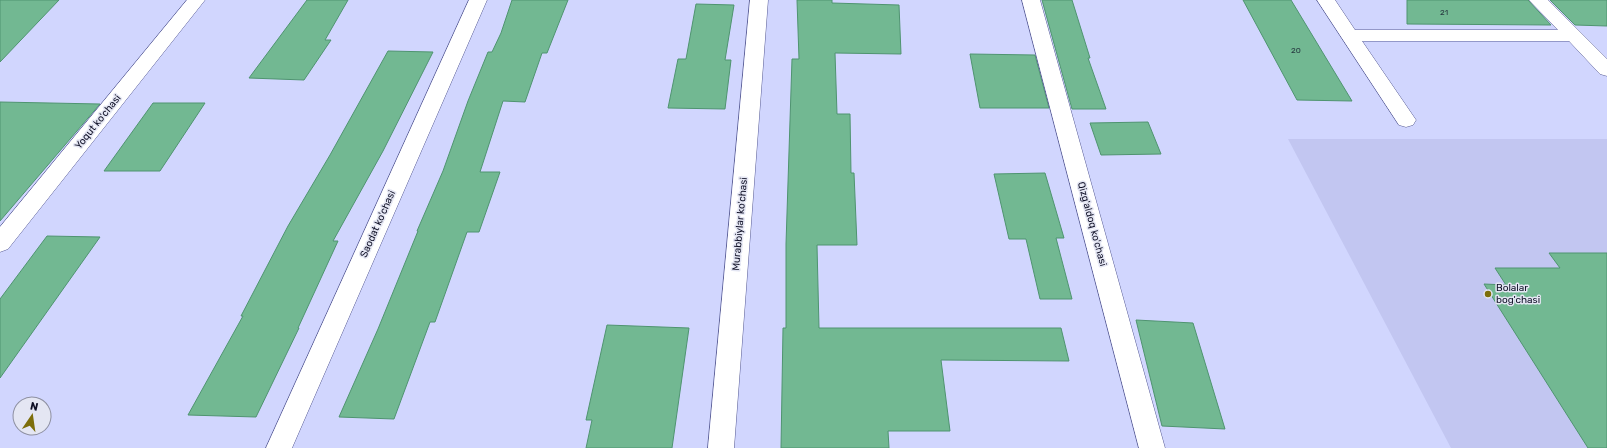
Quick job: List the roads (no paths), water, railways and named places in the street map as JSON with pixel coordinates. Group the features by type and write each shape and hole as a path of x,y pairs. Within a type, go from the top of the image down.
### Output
{"street":[{"name":"Yoqut ko'chasi","path":"0,243 196,0"},
{"name":"Saodat ko'chasi","path":"279,448 478,0"},
{"name":"Murabbiylar ko'chasi","path":"721,448 759,0"},
{"name":"Qizg'aldoq ko'chasi","path":"1031,0 1152,448"},
{"path":"1326,0 1406,120"},
{"path":"1538,0 1607,70"},
{"path":"1350,35 1573,36"}],"place":[{"name":"Bolalar bog'chasi","path":"1488,294"}]}
